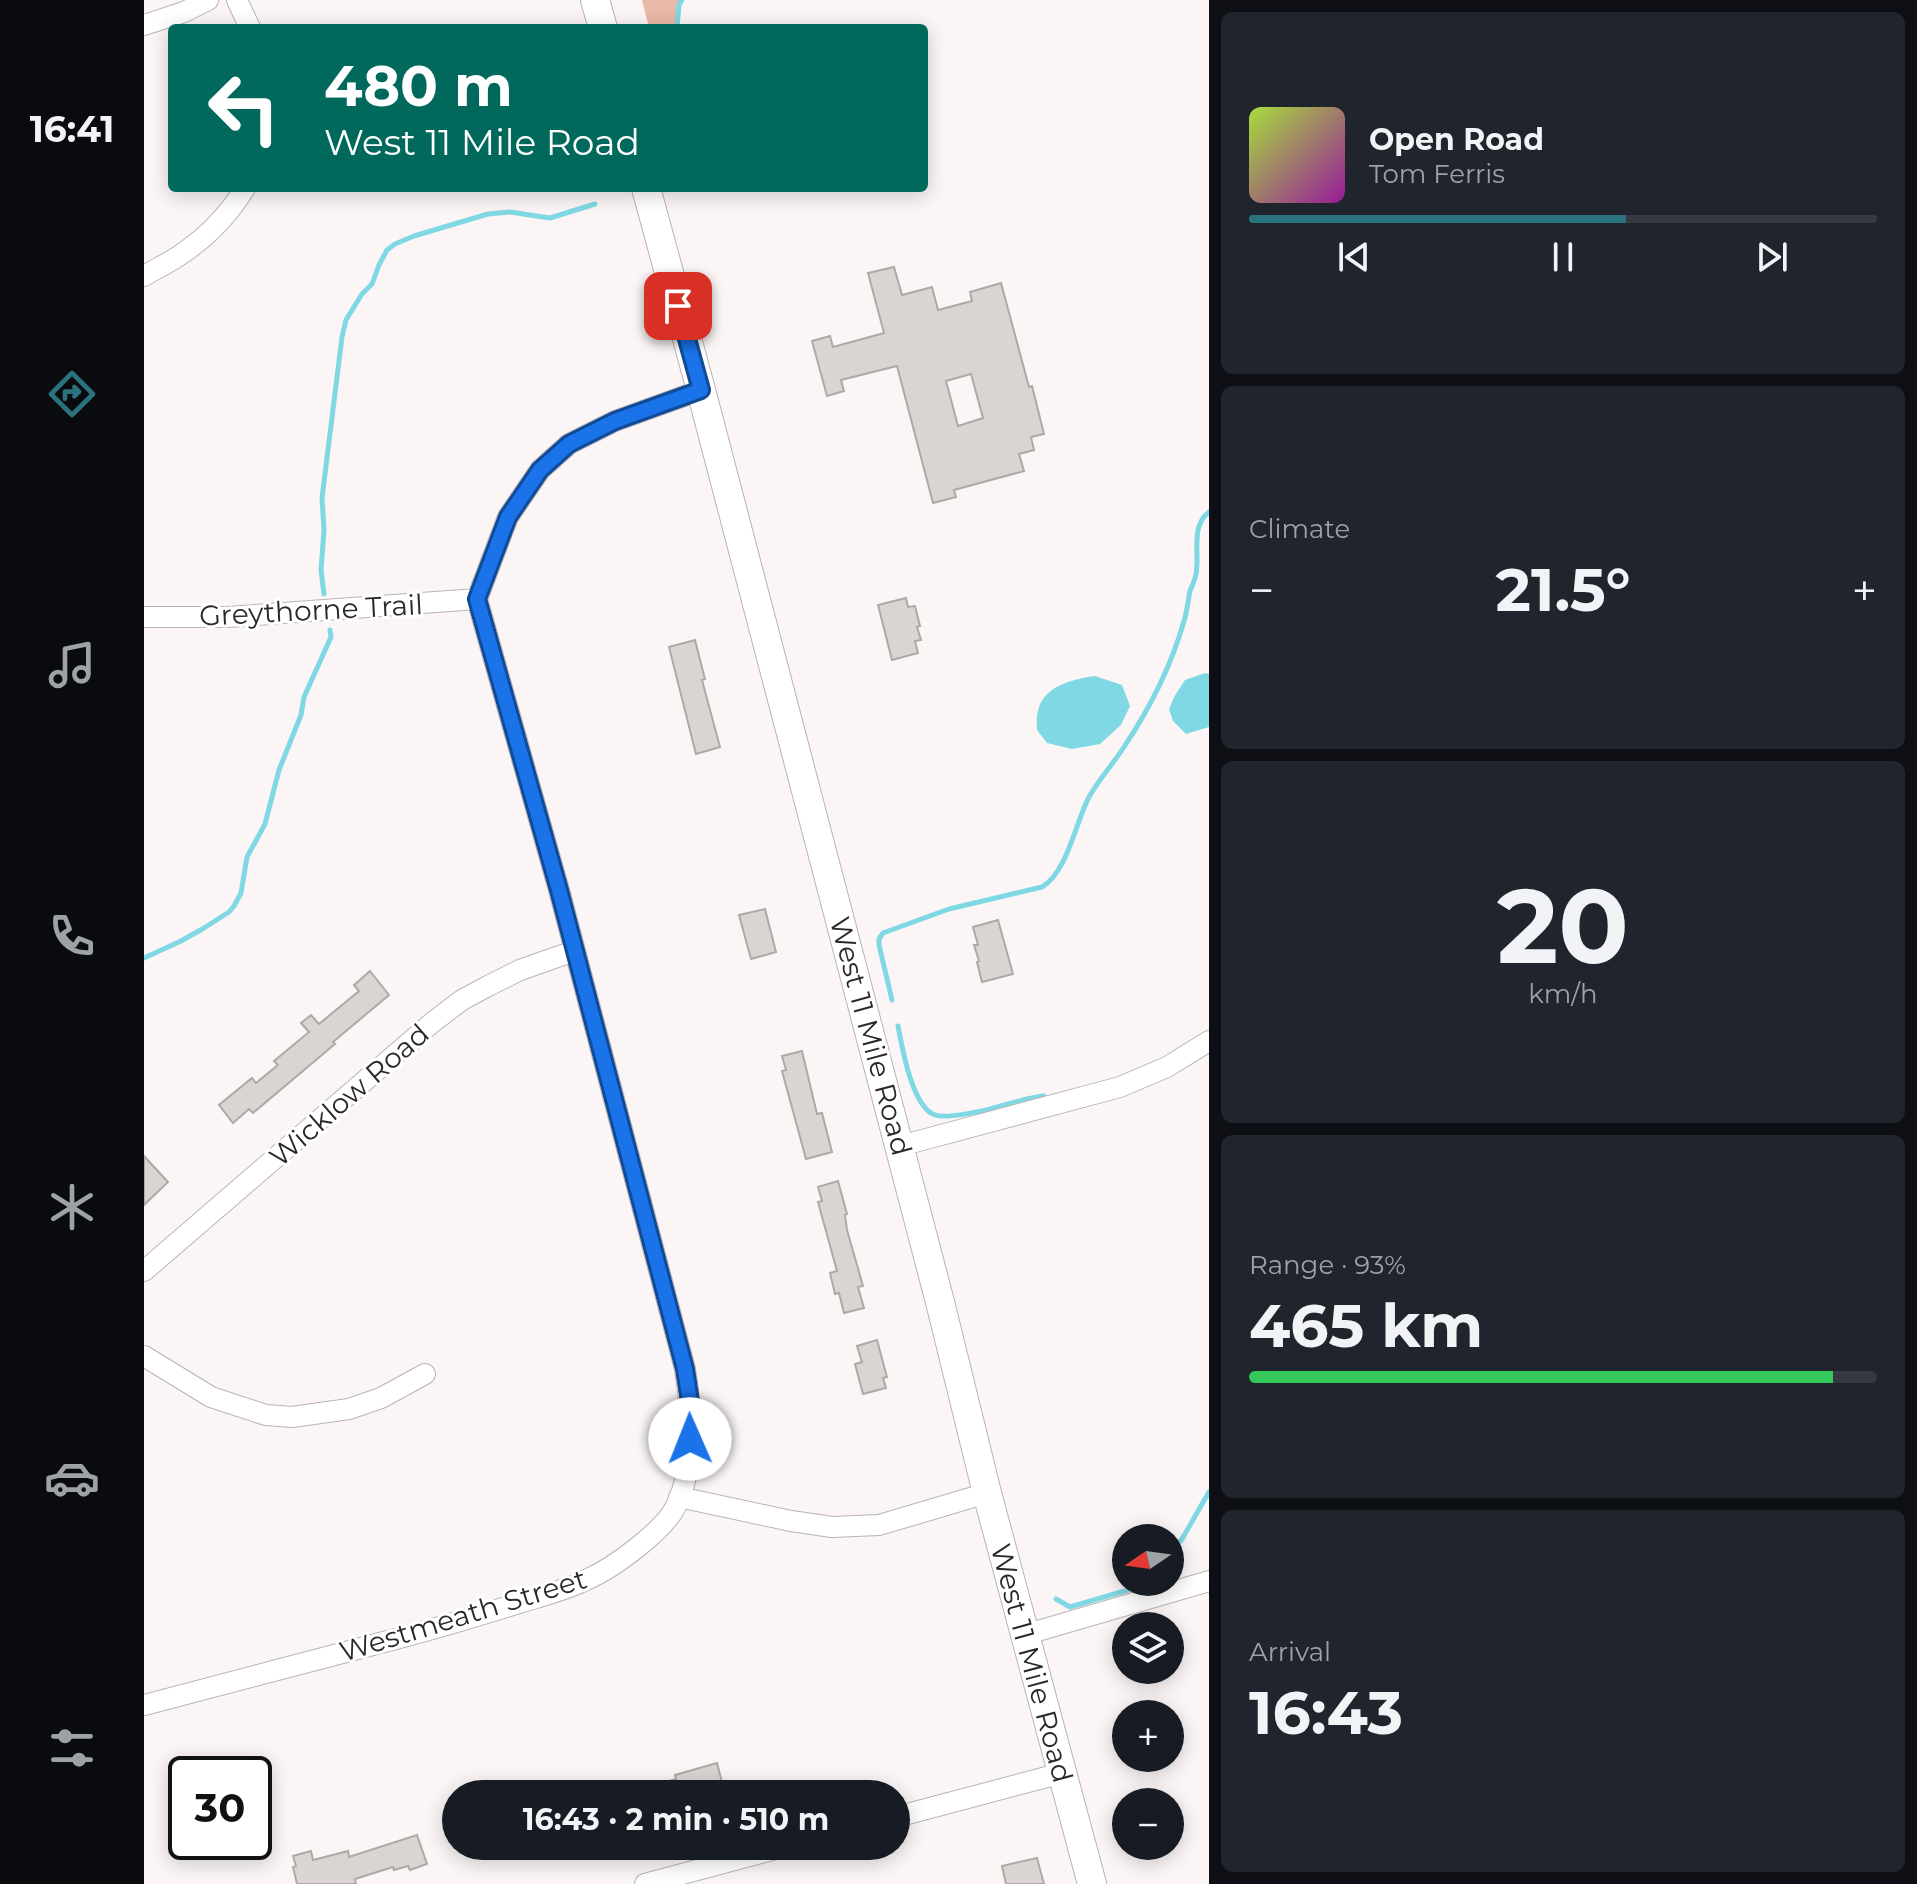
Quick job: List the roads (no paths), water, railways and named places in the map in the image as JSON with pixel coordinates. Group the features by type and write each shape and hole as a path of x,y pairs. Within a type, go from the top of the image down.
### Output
{"street":[{"path":"144,25 184,12 208,0"},
{"path":"237,0 248,24"},
{"path":"595,0 602,24"},
{"path":"144,276 182,254 213,230 243,192"},
{"name":"West 11 Mile Road","path":"647,192 900,1146 1024,1635 1092,1884"},
{"path":"701,390 615,421 569,444 540,470 508,517 477,599 685,1369 691,1408 690,1439 687,1471 679,1497 832,1527 879,1525 987,1493"},
{"name":"Greythorne Trail","path":"144,617 228,617 477,599"},
{"name":"Wicklow Road","path":"144,1271 409,1042 462,1000 520,970 574,951"},
{"path":"900,1146 1120,1087 1167,1067 1209,1041"},
{"path":"144,1356 211,1397 266,1415 292,1417 349,1409 381,1398 425,1374"},
{"name":"Westmeath Street","path":"144,1705 444,1626 588,1579 618,1563 648,1539 675,1509 679,1497"},
{"path":"1024,1635 1209,1581"},
{"path":"910,1813 1062,1773"},
{"path":"645,1884 735,1860"}],"water":[{"path":"1209,674 1209,727 1186,734 1173,721 1169,709 1185,680"},
{"path":"1095,676 1122,685 1130,706 1121,725 1100,744 1072,749 1047,743 1037,730 1038,711 1046,695 1060,685"}],"waterway":[{"path":"677,24 682,0"},
{"path":"324,594 321,570 324,530 322,498 342,337 346,320 372,284 387,250 414,236 488,214 510,212 550,218 595,204"},
{"path":"892,1000 879,945 883,933 949,909 1042,887 1058,870 1089,797 1134,732 1166,671 1179,638 1196,576 1198,532 1209,512"},
{"path":"144,958 204,928 234,906 241,893 247,857 265,824 279,770 301,715 304,697 331,637 330,630"},
{"path":"898,1026 914,1089 927,1110 935,1115 970,1113 1044,1096"},
{"path":"1184,1536 1209,1492"},
{"path":"1056,1599 1070,1607 1112,1595"}]}
